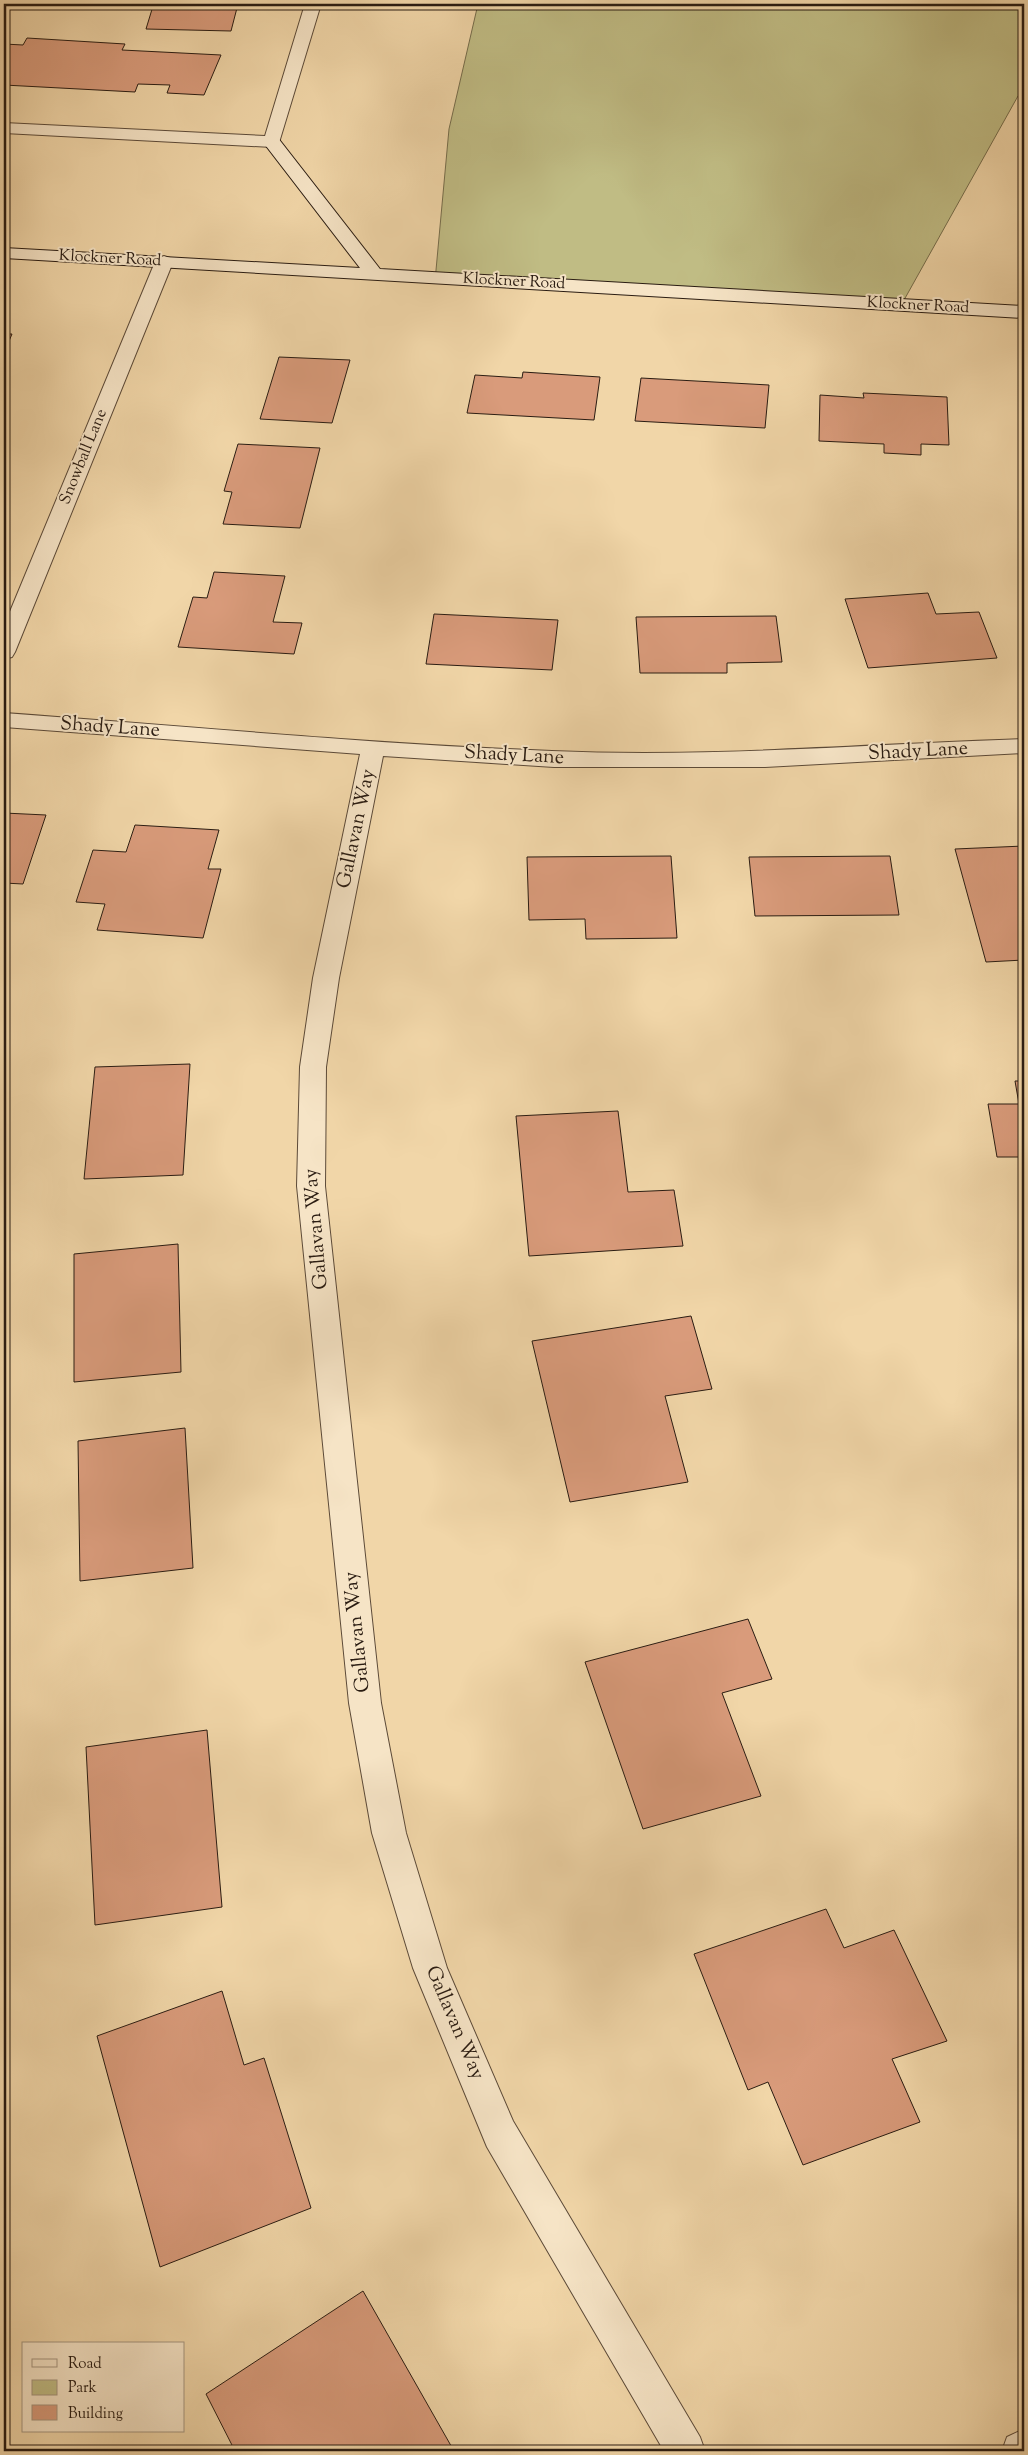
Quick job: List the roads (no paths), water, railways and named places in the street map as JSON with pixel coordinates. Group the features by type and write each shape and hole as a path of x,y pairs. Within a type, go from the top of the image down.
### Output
{"street":[{"path":"272,142 313,4"},
{"path":"4,128 272,142 374,274"},
{"name":"Klockner Road","path":"4,253 1024,312"},
{"name":"Snowball Lane","path":"4,652 164,262"},
{"name":"Shady Lane","path":"4,720 373,748 554,758 765,760 1024,746"},
{"name":"Gallavan Way","path":"373,748 326,978 313,1067 311,1186 365,1703 389,1833 430,1968 500,2134 686,2451"},
{"path":"1021,2451 1024,2448"}]}
